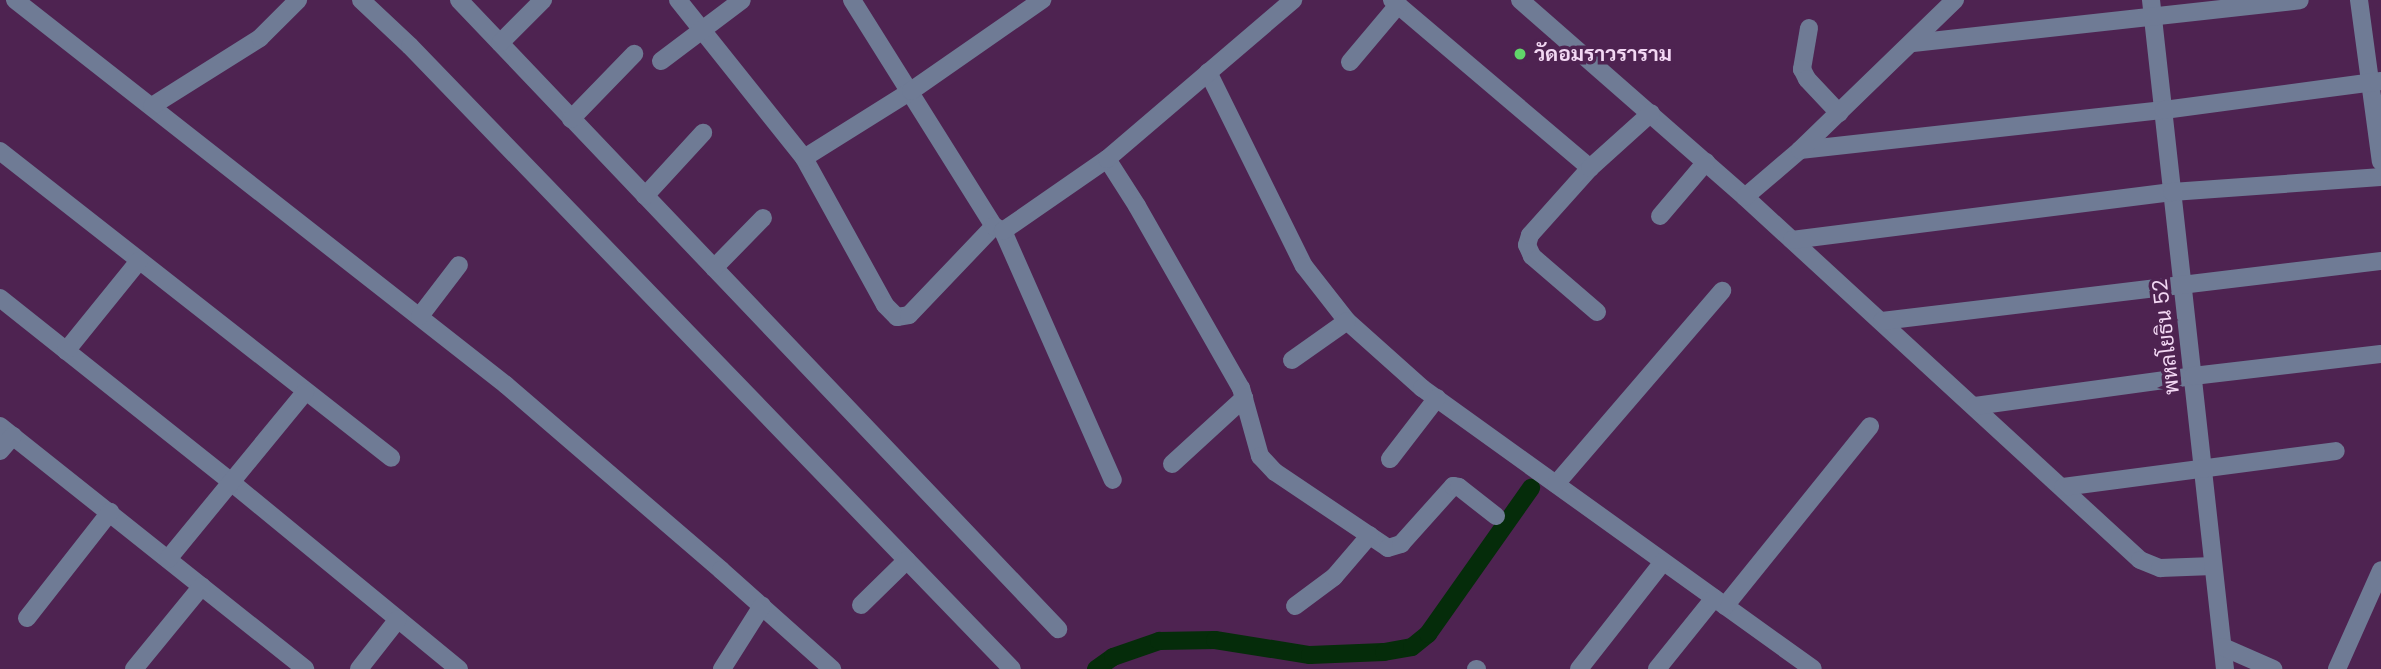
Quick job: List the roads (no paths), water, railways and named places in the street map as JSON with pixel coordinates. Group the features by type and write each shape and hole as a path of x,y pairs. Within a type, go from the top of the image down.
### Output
{"street":[{"path":"15,0 520,397 832,669"},
{"path":"152,106 260,38 298,0"},
{"path":"361,0 410,46 1012,669"},
{"path":"458,0 1058,629"},
{"path":"500,43 543,0"},
{"path":"678,0 804,158 885,305 897,317 909,315 998,229 1107,159 1284,2"},
{"path":"661,61 704,32 742,0"},
{"path":"852,0 998,229 1113,480"},
{"path":"804,158 911,91 1042,0"},
{"path":"1520,0 1745,197 2149,565 2160,568 2213,566"},
{"path":"1745,197 1800,150 1955,0"},
{"name":"พหลโยธิน 52","path":"2151,0 2225,669"},
{"path":"1913,43 2300,0"},
{"path":"2359,0 2376,82 2381,162"},
{"path":"1350,62 1395,3 1590,168"},
{"path":"1809,28 1802,69 1807,79 1839,113"},
{"path":"571,119 634,54"},
{"path":"1208,72 1304,266 1347,321 1437,398 1813,669"},
{"path":"1800,150 2164,110 2376,82"},
{"path":"1597,312 1532,256 1527,245 1530,234 1590,168 1651,113"},
{"path":"645,196 703,133"},
{"path":"0,151 391,458"},
{"path":"1107,159 1144,218 1244,398 1260,456 1275,472 1388,548 1395,548 1453,486 1459,487 1496,516"},
{"path":"1660,216 1706,162"},
{"path":"1791,240 2172,192 2381,177"},
{"path":"714,268 764,218"},
{"path":"66,351 139,261"},
{"path":"1882,321 2381,261"},
{"path":"420,316 458,265"},
{"path":"1556,484 1721,291"},
{"path":"0,298 231,482 459,669"},
{"path":"1292,360 1347,321"},
{"path":"1975,406 2381,354"},
{"path":"168,559 305,392"},
{"path":"1172,464 1244,398"},
{"path":"1390,459 1437,398"},
{"path":"1657,669 1720,602 1870,426"},
{"path":"0,451 6,431 202,586 294,666"},
{"path":"2063,487 2336,451"},
{"path":"27,618 110,512"},
{"path":"1295,606 1334,578 1370,535"},
{"path":"861,605 906,560"},
{"path":"1579,669 1663,562"},
{"path":"2337,669 2381,570"},
{"path":"134,669 202,586"},
{"path":"722,669 762,606"},
{"path":"359,669 397,619"},
{"path":"2223,647 2273,669"}],"waterway":[{"path":"1096,669 1113,657 1159,641 1215,640 1310,655 1384,652 1412,647 1428,634 1531,488"}],"place":[{"name":"วัดอมราวราราม","path":"1520,54"}]}
